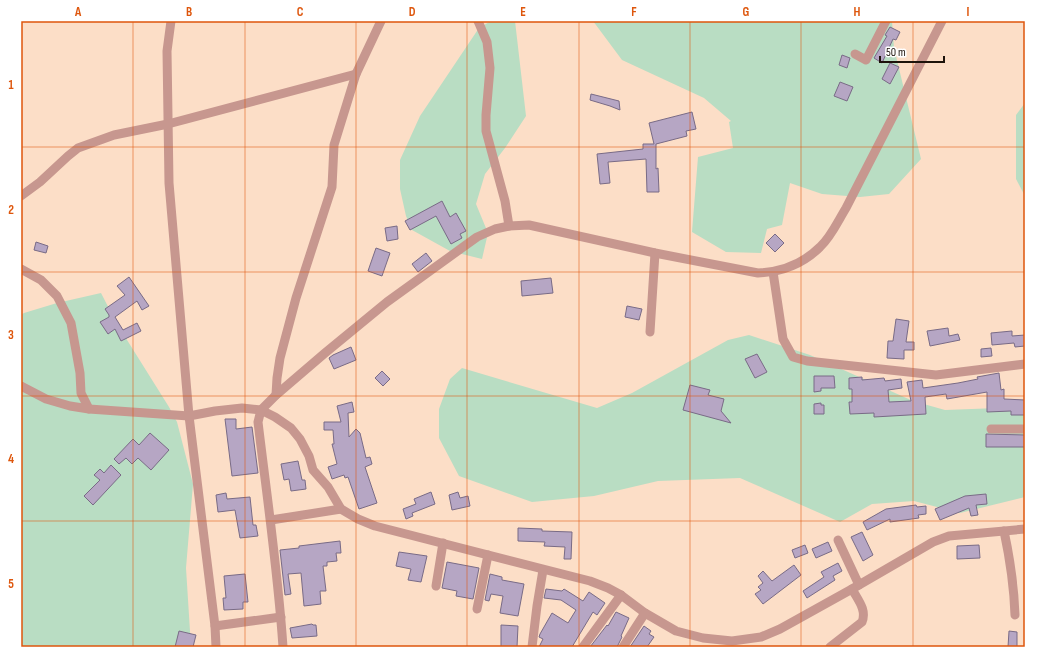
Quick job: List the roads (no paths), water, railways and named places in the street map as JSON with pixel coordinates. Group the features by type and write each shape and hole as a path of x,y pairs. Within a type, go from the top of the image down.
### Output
{"street":[{"path":"171,21 167,51 169,183 189,416 215,626 216,647"},
{"path":"276,395 280,358 296,298 332,187 334,145 356,74 381,21"},
{"path":"478,21 487,42 490,68 486,131 505,201 508,226"},
{"path":"855,54 866,60 886,21"},
{"path":"283,647 281,617 258,422 261,410 276,395 324,353 387,302 477,237 495,229 508,226 529,225 655,253 734,269 758,272 773,272 793,266 806,259 821,247 846,208 942,21"},
{"path":"21,196 40,182 78,148 114,135 168,124 356,74"},
{"path":"650,332 655,253"},
{"path":"21,269 41,280 57,296 71,323 80,373 81,393 89,409"},
{"path":"773,272 784,339 793,357 807,361 936,375 1025,364"},
{"path":"21,386 46,398 70,406 89,409 189,416 242,408 261,410 275,417 291,428 300,439 309,456 312,470 328,487 341,509 358,519 375,526 590,581 621,595 645,613 676,631 703,638 732,642 761,637 780,629 933,542 949,536 1025,529"},
{"path":"991,429 1025,429"},
{"path":"270,520 341,509"},
{"path":"1004,531 1011,562 1015,615"},
{"path":"830,647 862,622 864,618 864,612 838,540"},
{"path":"436,586 443,543"},
{"path":"477,609 488,555"},
{"path":"532,647 536,606 543,570"},
{"path":"583,647 621,595"},
{"path":"623,647 645,613"},
{"path":"215,626 281,617"}]}
